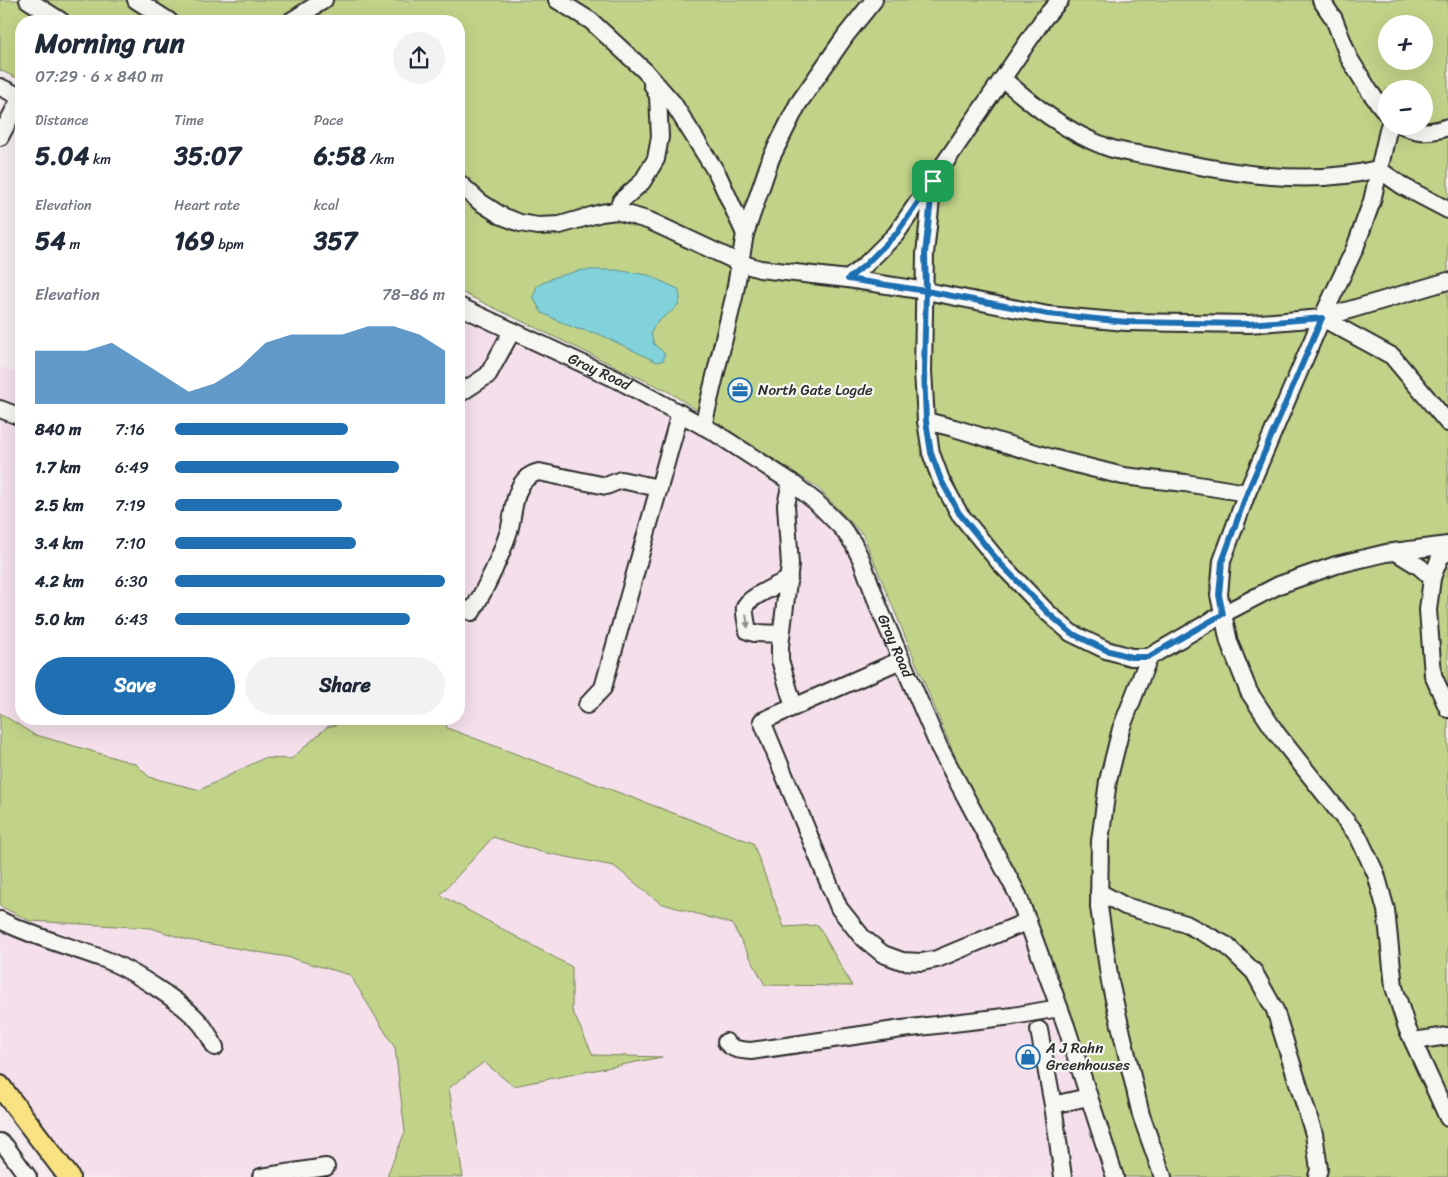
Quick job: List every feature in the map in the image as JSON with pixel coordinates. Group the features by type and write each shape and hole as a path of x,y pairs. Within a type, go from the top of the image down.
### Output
{"main road":[{"path":"0,1087 69,1177"}],"street":[{"path":"28,0 52,15"},
{"path":"136,0 160,15"},
{"path":"300,15 324,0"},
{"path":"557,0 591,21 645,72 674,103 718,176 745,234"},
{"path":"703,426 734,297 745,234 771,158 798,104 846,35 874,0"},
{"path":"848,279 896,234 1044,18 1060,0"},
{"path":"1321,0 1334,19 1349,58 1378,102"},
{"path":"617,211 621,201 642,182 656,159 660,137 658,96 645,72"},
{"path":"1003,79 1063,127 1105,147 1254,175 1322,177 1360,174 1378,170 1404,187 1448,210"},
{"path":"0,87 15,94"},
{"path":"0,137 15,108"},
{"path":"1433,131 1448,127"},
{"path":"1387,135 1372,201 1355,248 1322,318 1247,493 1222,562 1219,595 1229,642 1249,692 1277,734 1358,836 1376,874 1386,910 1394,987 1407,1028 1448,1118"},
{"path":"933,181 925,254 924,371 926,421 931,453 941,480 959,513 999,562 1047,612 1071,633 1106,650 1131,657 1148,657 1223,614 1279,585 1336,565 1396,552 1448,545"},
{"path":"465,188 480,202 502,216 520,223 538,226 560,225 601,213 617,211 650,220 740,263 760,269 848,279 926,291 1048,314 1126,322 1249,324 1322,318 1448,281"},
{"name":"Gray Road","path":"465,309 620,381 703,426 791,482 816,502 842,528 853,543 938,747 1018,895 1059,1008 1115,1177"},
{"path":"1322,318 1392,356 1448,423"},
{"path":"465,390 488,375 512,330"},
{"path":"0,409 15,415"},
{"path":"587,705 603,688 680,413"},
{"path":"926,421 1052,458 1123,476 1186,483 1247,493"},
{"path":"465,609 472,612 492,576 509,530 519,489 532,474 539,472 606,486 621,480 659,488"},
{"path":"791,482 786,505 790,565 781,634 780,660 794,707"},
{"path":"1396,552 1420,567 1432,578"},
{"path":"1448,552 1440,557 1432,578 1428,610 1433,675 1448,709"},
{"path":"781,634 748,631 745,607 747,603 759,595 788,580"},
{"path":"1148,657 1121,729 1108,781 1100,841 1099,907 1110,982 1141,1114 1163,1177"},
{"path":"901,660 762,721 839,908 862,937 883,954 902,961 922,962 937,959 1028,922"},
{"path":"1099,892 1125,906 1186,924 1226,945 1254,972 1275,1010 1314,1134 1319,1169 1317,1177"},
{"path":"0,920 53,942 123,967 190,1014 201,1024 215,1047"},
{"path":"726,1042 738,1050 751,1051 902,1028 1013,1016 1059,1008"},
{"path":"1039,1030 1053,1105 1063,1177"},
{"path":"1413,1041 1448,1036"},
{"path":"1053,1105 1088,1097"},
{"path":"0,1142 6,1147 28,1177"},
{"path":"261,1177 326,1167"}],"shaded area":[{"path":"465,309 680,413 842,528 1018,895 1115,1177 463,1177 449,1088 484,1062 513,1086 659,1057 593,1055 571,1010 572,967 440,895 493,837 541,852 614,866 660,903 732,924 765,985 852,986 784,927 753,843 447,728 446,725 465,725"},
{"path":"0,367 15,373 15,723 0,713"},
{"path":"19,725 336,725 327,727 291,759 264,758 200,791 149,777 136,764 33,734"},
{"path":"0,906 30,921 151,928 188,940 287,957 350,975 395,1048 405,1132 388,1177 69,1177 0,1086"}],"green space":[{"path":"0,0 1448,0 1448,1177 1123,1177 1032,906 956,759 863,535 817,487 669,392 465,294 465,15 15,15 15,77 0,70"},
{"path":"0,713 15,723 15,725 19,725 33,734 136,764 149,777 200,790 264,758 291,759 327,727 336,725 446,725 447,728 753,843 784,927 818,925 852,986 765,985 732,924 660,903 614,866 541,852 493,837 440,895 572,967 572,1010 593,1055 662,1057 513,1086 484,1062 449,1088 463,1177 388,1177 405,1132 395,1048 350,975 287,957 188,940 151,928 30,921 0,906"}],"water":[{"path":"582,270 615,270 648,275 678,289 680,301 678,305 656,324 651,333 654,344 664,353 664,360 657,362 599,334 574,328 542,313 533,297 537,286 555,277"}],"place":[{"name":"North Gate Logde","path":"740,390"},
{"name":"A J Rahn Greenhouses","path":"1028,1057"}],"route":[{"path":"933,181 896,234 848,279 926,291 924,371 926,421 931,453 941,480 959,513 999,562 1047,612 1071,633 1106,650 1131,657 1148,657 1223,614 1219,595 1222,562 1247,493 1322,318 1249,324 1126,322 1048,314 926,291 925,254 933,181"}]}
